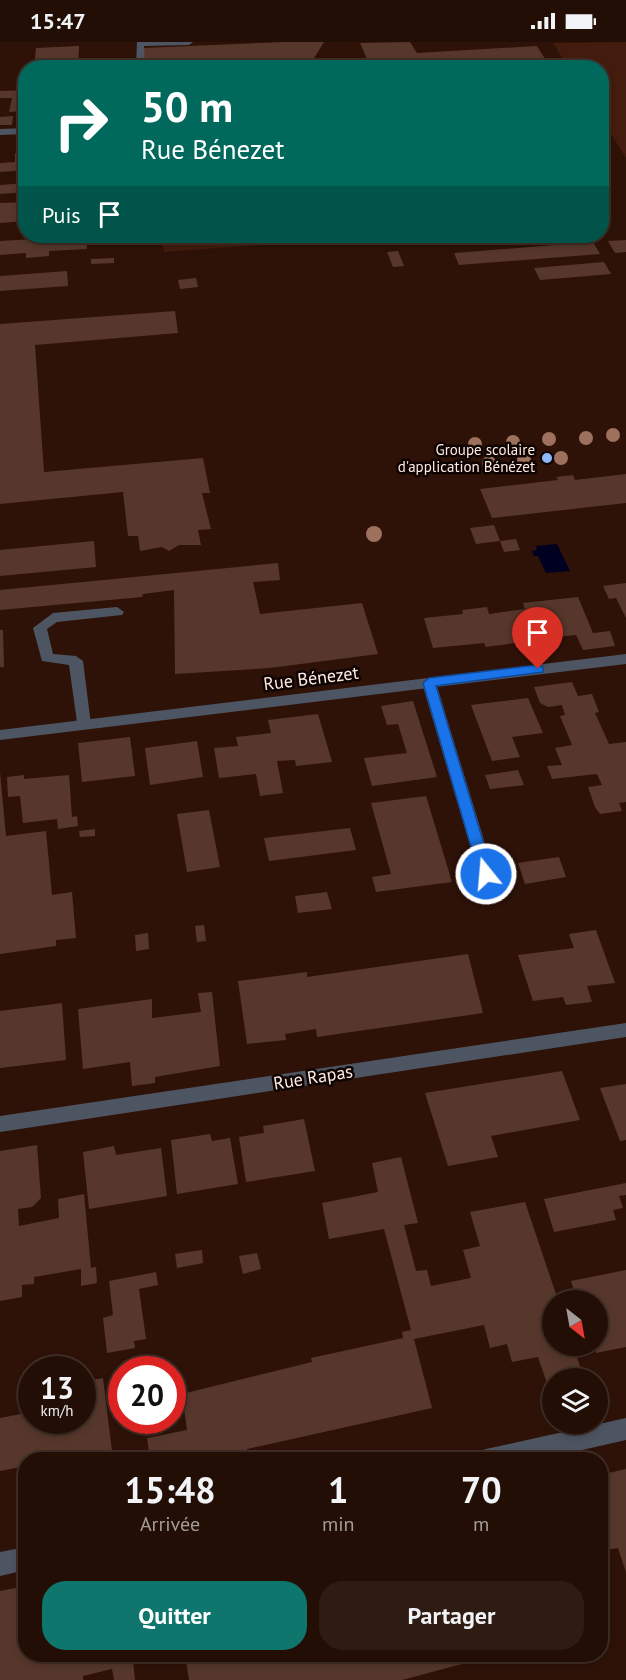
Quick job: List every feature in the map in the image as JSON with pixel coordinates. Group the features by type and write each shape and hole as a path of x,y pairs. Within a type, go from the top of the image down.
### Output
{"street":[{"path":"141,60 140,44 189,42"},
{"path":"0,132 18,131"},
{"path":"83,725 76,661 46,658 40,628 53,618 117,612"},
{"name":"Rue Bénezet","path":"0,735 626,659"},
{"path":"429,683 493,896"},
{"name":"Rue Rapas","path":"0,1124 626,1030"},
{"path":"522,1452 626,1429"},
{"path":"0,1564 18,1560"}],"shaded area":[{"path":"626,42 626,158 609,131 609,60 564,60 553,43"},
{"path":"162,243 287,243 164,252"}],"water":[{"path":"557,544 570,571 546,573 538,556 534,556 532,551 537,550 536,546"}],"building":[{"path":"324,42 313,60 144,60 143,48"},
{"path":"410,42 417,53 537,46 546,60 367,60 360,43"},
{"path":"79,46 78,60 35,60 36,48"},
{"path":"18,90 18,111 9,112 12,98 0,98 0,91"},
{"path":"13,116 12,125 0,125 0,117"},
{"path":"15,153 18,153 18,171 0,172 0,163 15,162"},
{"path":"18,184 18,193 0,194 0,185"},
{"path":"18,202 18,222 0,223 0,203"},
{"path":"626,240 626,252 615,253 609,241"},
{"path":"0,241 87,243 87,249 49,251 49,256 26,258 26,253 0,255"},
{"path":"594,243 600,254 459,265 454,253"},
{"path":"398,251 404,266 393,267 387,252"},
{"path":"114,258 114,263 91,264 91,259"},
{"path":"604,262 611,274 540,280 534,268"},
{"path":"67,271 68,286 0,291 0,276"},
{"path":"196,278 198,287 180,289 178,280"},
{"path":"175,311 178,333 35,345 44,472 203,458 210,493 202,493 211,529 198,530 201,545 179,545 169,551 162,547 140,551 138,536 128,536 123,492 0,504 0,324"},
{"path":"626,474 626,503 492,518 480,489 558,480 556,477 573,475 575,480"},
{"path":"494,525 500,541 476,544 470,528"},
{"path":"516,539 520,550 504,552 500,541"},
{"path":"94,541 96,567 0,576 0,550"},
{"path":"278,563 280,580 253,582 260,614 362,603 378,654 270,668 175,674 174,590 143,594 142,597 0,610 0,590"},
{"path":"626,583 626,618 616,598 609,599 603,586"},
{"path":"578,597 593,633 610,631 615,646 583,650 576,635 546,638 545,635 535,636 536,640 486,647 484,643 433,648 424,618 463,614 462,610 487,607 489,614 525,609 523,603"},
{"path":"0,630 3,630 4,667 0,667"},
{"path":"572,682 578,696 592,694 599,712 595,713 609,744 626,742 626,802 619,803 622,811 600,814 595,807 588,787 602,785 597,774 552,779 547,766 562,765 555,748 572,745 560,716 565,715 562,705 548,707 540,703 534,687"},
{"path":"528,698 543,733 512,737 520,757 492,761 471,705"},
{"path":"413,701 437,777 372,786 364,758 407,753 398,724 387,725 381,706"},
{"path":"318,714 332,762 296,766 295,760 277,761 283,793 260,796 256,774 219,778 214,748 238,746 236,737 271,733 268,720"},
{"path":"130,737 135,776 82,782 78,743"},
{"path":"197,741 203,777 150,785 145,748"},
{"path":"518,770 524,785 490,789 485,775"},
{"path":"0,772 6,836 46,831 52,895 72,892 76,938 56,940 56,946 0,954"},
{"path":"24,775 24,779 69,775 72,817 77,816 78,826 58,829 57,819 23,823 20,796 8,797 7,777"},
{"path":"426,796 452,882 376,892 372,877 391,874 371,803"},
{"path":"209,810 220,867 187,872 177,814"},
{"path":"350,828 356,850 269,861 264,838"},
{"path":"95,829 95,836 80,837 79,831"},
{"path":"559,857 566,877 525,884 518,863"},
{"path":"327,892 332,909 298,913 295,896"},
{"path":"204,925 206,941 197,942 195,926"},
{"path":"596,930 615,983 587,986 592,1002 566,1005 563,997 533,1001 518,955 574,948 569,934"},
{"path":"148,933 149,949 136,951 135,935"},
{"path":"468,954 483,1013 317,1037 316,1029 285,1034 286,1040 247,1044 238,981 307,972 307,977"},
{"path":"212,992 220,1066 155,1077 155,1083 132,1086 130,1062 83,1069 78,1009 152,999 152,1018 201,1012 198,993"},
{"path":"62,1003 66,1060 0,1068 0,1011"},
{"path":"562,1071 580,1120 491,1136 498,1157 448,1166 425,1093"},
{"path":"626,1084 626,1140 620,1141 600,1088"},
{"path":"304,1119 315,1171 246,1182 239,1137 264,1133 263,1126"},
{"path":"210,1134 212,1141 230,1138 238,1184 177,1194 171,1140"},
{"path":"37,1145 41,1198 32,1207 18,1209 19,1226 59,1218 58,1199 84,1194 91,1268 96,1267 97,1283 81,1286 81,1269 34,1277 34,1284 22,1285 22,1297 0,1301 0,1151"},
{"path":"114,1146 116,1155 161,1148 167,1196 89,1209 83,1152"},
{"path":"401,1157 418,1223 404,1225 416,1271 427,1270 431,1286 471,1278 463,1250 480,1246 470,1212 525,1202 555,1290 542,1290 542,1356 576,1356 581,1368 542,1369 538,1357 512,1362 507,1344 490,1348 484,1325 414,1339 432,1408 247,1449 248,1452 149,1452 147,1438 167,1434 186,1434 186,1393 312,1362 311,1358 403,1338 402,1332 411,1330 384,1229 329,1239 322,1203 378,1192 372,1163"},
{"path":"626,1183 626,1195 619,1196 623,1208 613,1210 616,1220 554,1232 544,1199"},
{"path":"202,1250 203,1263 177,1268 175,1254"},
{"path":"257,1253 261,1269 243,1274 239,1256"},
{"path":"626,1270 626,1347 608,1351 608,1290 574,1290 571,1281"},
{"path":"156,1272 158,1285 139,1289 146,1339 134,1341 135,1348 107,1353 103,1318 113,1315 109,1281"},
{"path":"103,1378 108,1434 110,1434 112,1451 18,1452 18,1468 0,1471 0,1418 18,1415 18,1434 96,1434 96,1379"},
{"path":"626,1469 626,1572 618,1548 608,1550 608,1473"},
{"path":"18,1588 18,1662 133,1662 135,1680 114,1680 112,1669 83,1676 83,1680 0,1680 0,1591"},
{"path":"186,1662 461,1662 462,1664 402,1680 189,1680"}],"place":[{"name":"Groupe scolaire d'application Bénézet","path":"547,458"}],"route":[{"path":"486,874 429,683 538,669"}]}
